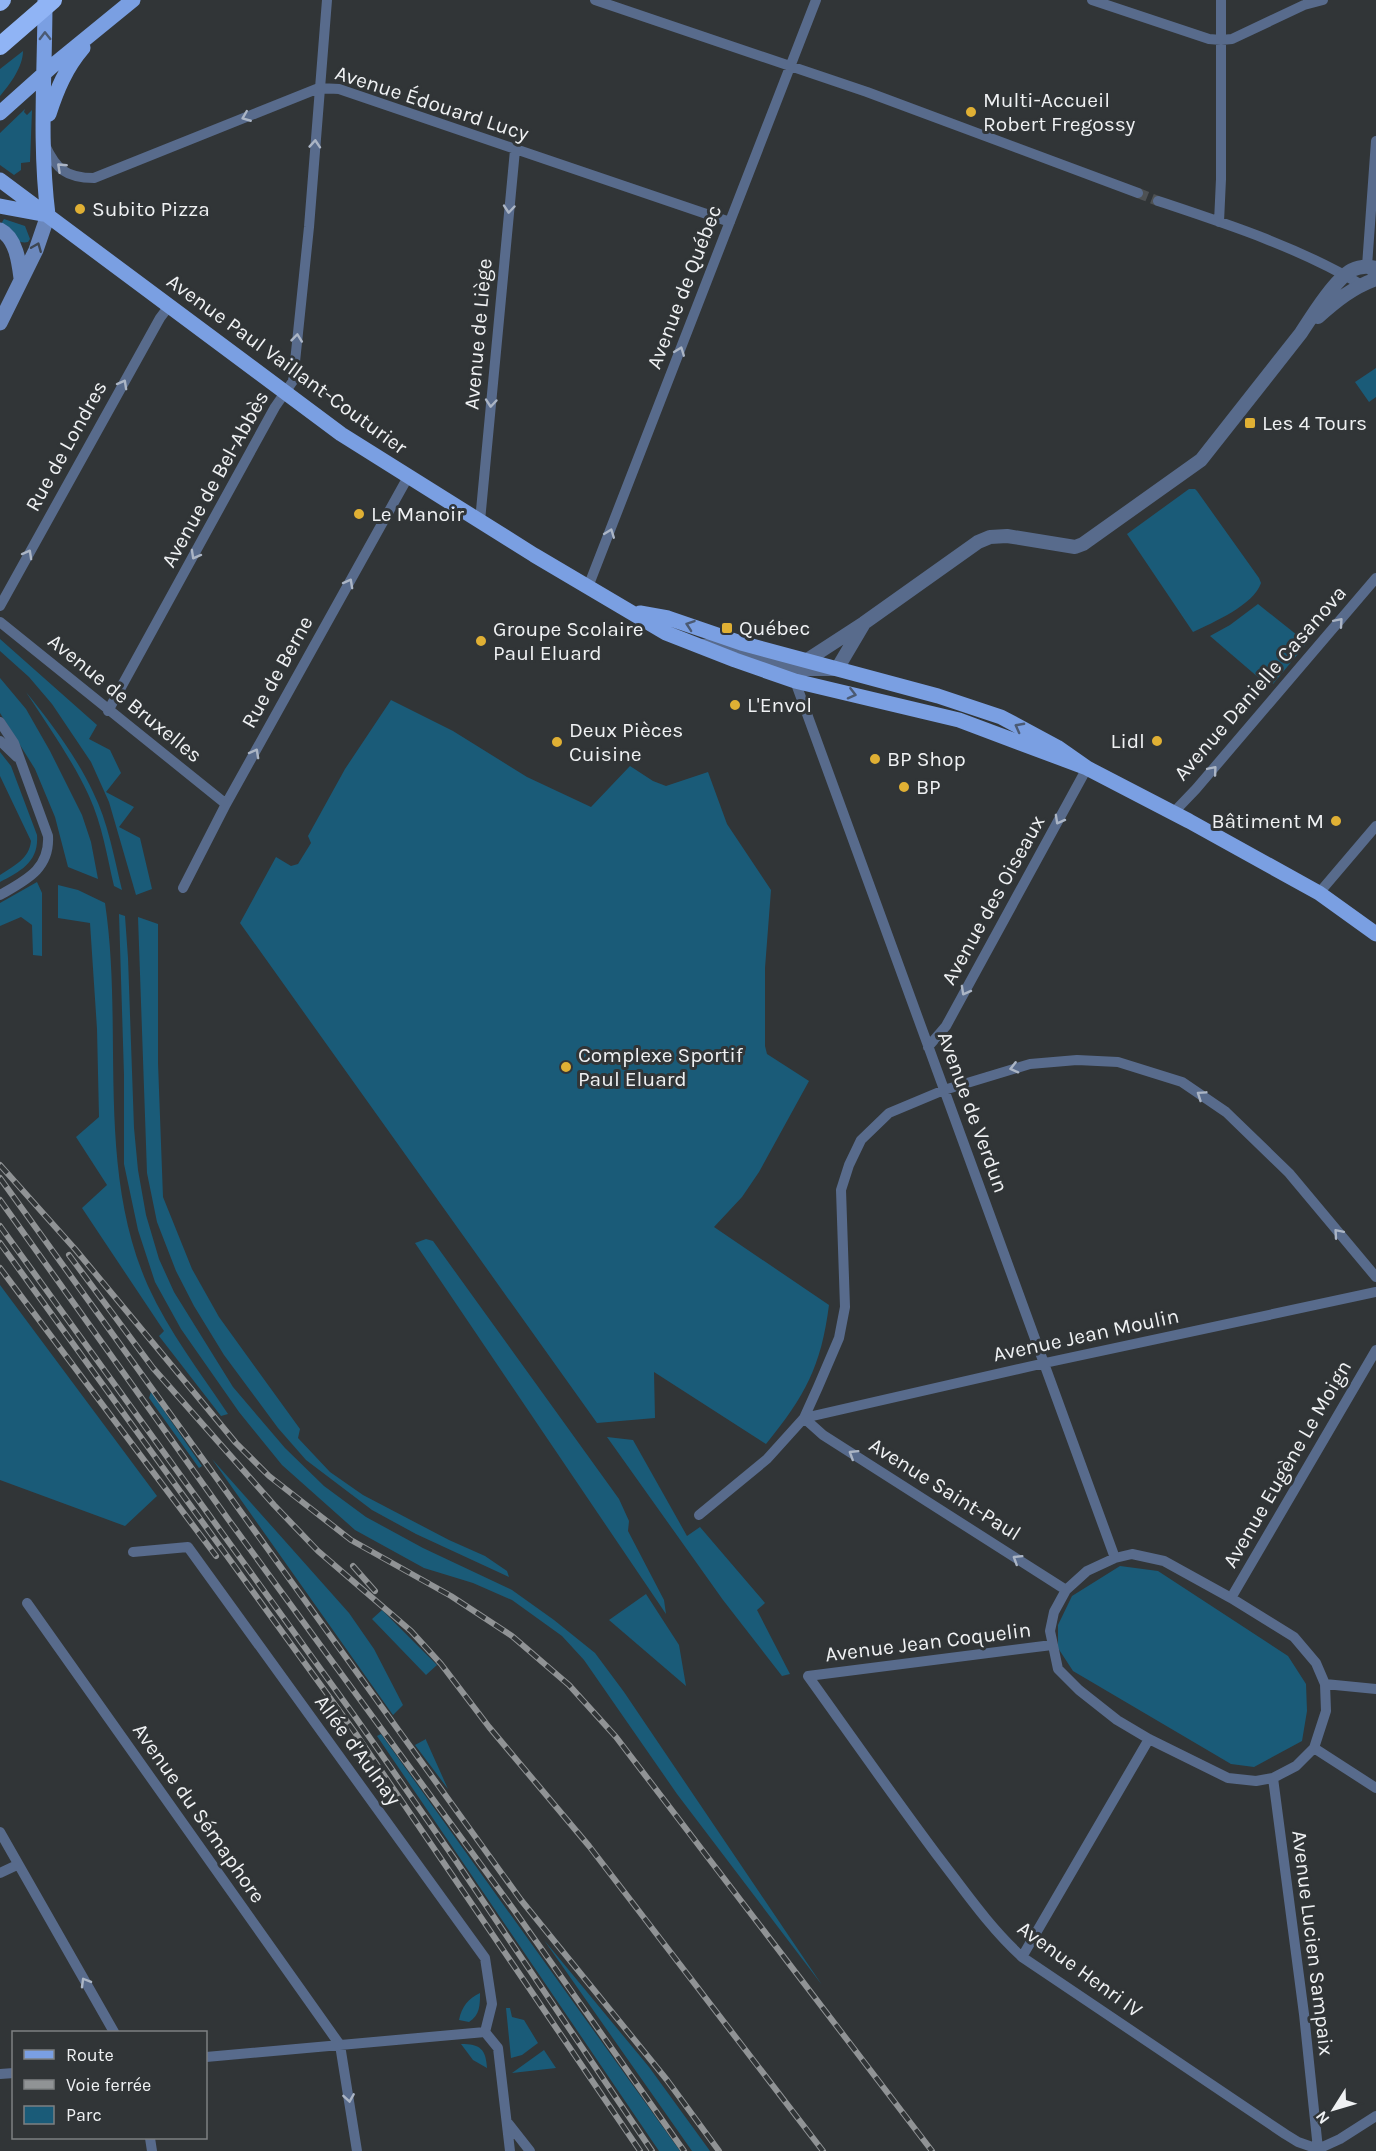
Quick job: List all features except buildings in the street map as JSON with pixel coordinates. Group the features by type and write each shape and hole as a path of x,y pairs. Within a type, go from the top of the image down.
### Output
{"highway":[{"path":"0,46 53,0"}],"main road":[{"path":"0,323 36,250 48,215 42,137 45,0"},
{"path":"0,113 45,72 133,0"},
{"path":"42,137 57,87 72,61 99,28"},
{"name":"Avenue Paul Vaillant-Couturier","path":"0,180 341,434 666,633 700,646 801,670 959,720 1087,768 1319,893 1376,934"},
{"name":"Avenue Paul Vaillant-Couturier","path":"0,206 48,215"},
{"path":"0,230 4,232 14,248 21,278"},
{"name":"Avenue Paul Vaillant-Couturier","path":"631,612 668,618 741,643 801,670 837,669 938,696 1001,717 1057,747 1087,768"}],"street":[{"name":"Avenue de Bel-Abbès","path":"108,711 275,407 293,381 309,227 327,0"},
{"path":"595,0 892,101 1138,193"},
{"name":"Avenue de Québec","path":"588,587 816,0"},
{"path":"1092,0 1209,39 1221,40 1232,39 1304,5 1323,0"},
{"path":"1219,222 1221,0"},
{"name":"Avenue Édouard Lucy","path":"42,137 51,158 66,173 80,178 94,178 319,88 339,89 730,222"},
{"path":"1374,273 1376,141"},
{"name":"Avenue de Liège","path":"480,521 515,150"},
{"path":"1158,201 1219,222 1330,266 1360,284"},
{"path":"801,670 978,542 990,537 1007,536 1075,547 1083,544 1201,460 1345,275 1353,269 1374,273"},
{"path":"1301,333 1322,313 1374,273"},
{"name":"Rue de Londres","path":"0,606 160,318 169,306"},
{"name":"Rue de Berne","path":"183,888 226,804 408,477"},
{"name":"Avenue Danielle Casanova","path":"1173,813 1376,578"},
{"name":"Avenue de Bruxelles","path":"0,622 226,804"},
{"path":"837,669 864,623"},
{"name":"Avenue de Verdun","path":"801,670 928,1047 1115,1558"},
{"path":"0,722 14,743 48,836 49,847 43,864 37,871 0,895"},
{"path":"0,741 21,762"},
{"name":"Avenue des Oiseaux","path":"928,1047 946,1026 1087,768"},
{"path":"1319,893 1376,826"},
{"path":"699,1515 767,1459 804,1418 839,1338 845,1307 841,1190 849,1165 861,1140 889,1113 944,1090 1030,1064 1077,1060 1118,1062 1182,1082 1226,1112 1289,1173 1376,1277"},
{"name":"Avenue Jean Moulin","path":"804,1418 1045,1363 1376,1292"},
{"name":"Avenue Eugène Le Moign","path":"1231,1598 1376,1350"},
{"name":"Avenue Saint-Paul","path":"804,1418 823,1435 1066,1590"},
{"name":"Allée d'Aulnay","path":"133,1552 188,1547 485,1958 492,2004 485,2032"},
{"path":"1132,1554 1164,1561 1231,1598 1294,1637 1316,1663 1325,1684 1326,1711 1314,1748 1296,1766 1273,1778 1256,1781 1228,1778 1149,1739 1117,1720 1079,1690 1058,1669 1050,1631 1054,1612 1066,1590 1087,1571 1115,1558 1132,1554"},
{"name":"Avenue du Sémaphore","path":"27,1603 340,2045"},
{"name":"Avenue Jean Coquelin","path":"808,1676 1052,1645"},
{"name":"Avenue Henri IV","path":"808,1676 892,1794 1002,1939 1022,1957 1285,2134 1298,2142 1318,2149"},
{"path":"1325,1684 1376,1689"},
{"path":"1022,1957 1149,1739"},
{"path":"1314,1748 1376,1788"},
{"name":"Avenue Lucien Sampaix","path":"1273,1778 1304,2014 1318,2149"},
{"path":"0,1832 113,2031"},
{"path":"0,1873 17,1865"},
{"path":"207,2057 485,2032 498,2048 501,2061 510,2151"},
{"path":"340,2045 357,2151"},
{"path":"1318,2149 1340,2139 1376,2116"},
{"path":"508,2122 530,2151"}],"green space":[{"path":"23,51 12,81 0,96 0,69"},
{"path":"25,109 24,112 27,115 32,110 30,162 21,163 21,170 14,175 0,165 0,133"},
{"path":"4,219 25,226 30,239 28,242 20,242 13,237 1,224"},
{"path":"1376,368 1376,397 1369,402 1355,382"},
{"path":"1189,489 1197,491 1261,583 1257,591 1241,606 1193,632 1127,534"},
{"path":"1258,604 1307,643 1273,684 1266,684 1210,636 1230,625"},
{"path":"0,639 97,725 89,739 110,750 121,773 106,792 134,807 119,827 140,838 152,889 136,895 109,802 91,762 52,704 29,677 0,651"},
{"path":"0,678 26,709 82,815 91,842 98,879 68,867 55,817 35,769 0,713"},
{"path":"26,692 62,740 93,792 107,827 122,890 114,886 101,829 89,796 67,756"},
{"name":"Complexe Sportif Paul Eluard","path":"391,700 453,731 527,777 591,807 630,766 653,781 666,786 708,772 727,824 771,890 765,968 765,1046 767,1054 809,1081 759,1172 742,1197 714,1227 829,1305 821,1346 809,1380 791,1411 766,1444 654,1372 655,1418 597,1423 240,923 276,857 291,866 298,864 311,843 308,836 345,769"},
{"path":"0,752 11,766 37,835 37,844 32,859 15,874 0,882 0,875 24,857 31,841 0,776"},
{"path":"37,882 42,893 42,956 33,955 32,925 21,917 0,926 0,903"},
{"path":"58,885 78,890 105,903 110,951 116,1146 122,1193 132,1240 148,1286 165,1320 228,1414 221,1416 159,1336 164,1331 82,1208 107,1185 76,1137 99,1117 97,1029 90,923 58,918"},
{"path":"119,914 125,916 134,1128 146,1215 159,1259 174,1292 233,1387 285,1448 324,1486 366,1517 423,1548 512,1590 595,1653 624,1692 822,1985 677,1794 584,1660 562,1636 512,1600 473,1583 424,1568 355,1530 282,1465 239,1412 181,1329 155,1282 138,1230 124,1164"},
{"path":"138,917 158,924 158,1063 163,1197 192,1269 219,1317 300,1429 298,1438 330,1472 363,1495 485,1556 507,1571 509,1577 416,1534 372,1510 306,1460 278,1428 224,1355 194,1306 176,1271 157,1222 147,1173"},
{"path":"426,1239 433,1241 619,1499 629,1521 628,1531 664,1600 666,1614 415,1243"},
{"path":"0,1285 157,1496 125,1526 0,1480"},
{"path":"151,1392 202,1466 199,1468 149,1398"},
{"path":"607,1437 633,1440 687,1536 700,1527 765,1603 757,1610 790,1674 782,1676 723,1600"},
{"path":"212,1459 349,1613 374,1649 403,1705 393,1715"},
{"path":"1120,1566 1158,1571 1288,1656 1306,1684 1307,1711 1302,1741 1254,1767 1231,1764 1073,1671 1058,1648 1058,1625 1072,1596"},
{"path":"646,1594 679,1645 686,1686 609,1620"},
{"path":"382,1610 437,1665 426,1675 372,1619"},
{"path":"381,1734 680,2151 659,2151 377,1736"},
{"path":"426,1740 448,1789 415,1745"},
{"path":"544,1940 649,2067 710,2151 692,2151"},
{"path":"480,1993 475,2016 469,2022 459,2020 466,2004"},
{"path":"506,2008 510,2008 512,2017 524,2020 538,2043 522,2055 511,2058"},
{"path":"461,2044 473,2045 481,2049 487,2068 473,2060"},
{"path":"544,2050 556,2068 512,2073"}],"tunnel":[{"path":"1138,193 1158,201"}],"railway":[{"path":"0,1165 75,1249 236,1443 269,1476 351,1540 451,1596 512,1636 569,1685 616,1737 932,2151"},
{"path":"0,1178 521,1900 667,2080 719,2151"},
{"path":"0,1200 228,1519 514,1910 684,2151"},
{"path":"0,1226 356,1718 456,1861 652,2151"},
{"path":"0,1243 354,1731 640,2151"},
{"path":"69,1255 153,1368 274,1505 318,1551 411,1631 441,1664 489,1727 589,1846 823,2151"},
{"path":"0,1268 216,1556"},
{"path":"353,1566 375,1591"}],"place":[{"name":"Multi-Accueil Robert Fregossy","path":"971,112"},
{"name":"Subito Pizza","path":"80,209"},
{"name":"Les 4 Tours","path":"1250,423"},
{"name":"Le Manoir","path":"359,514"},
{"name":"Québec","path":"727,628"},
{"name":"Groupe Scolaire Paul Eluard","path":"481,641"},
{"name":"L'Envol","path":"735,705"},
{"name":"Lidl","path":"1157,741"},
{"name":"Deux Pièces Cuisine","path":"557,742"},
{"name":"BP Shop","path":"875,759"},
{"name":"BP","path":"904,787"},
{"name":"Bâtiment M","path":"1336,821"},
{"name":"Complexe Sportif Paul Eluard","path":"566,1067"}]}
